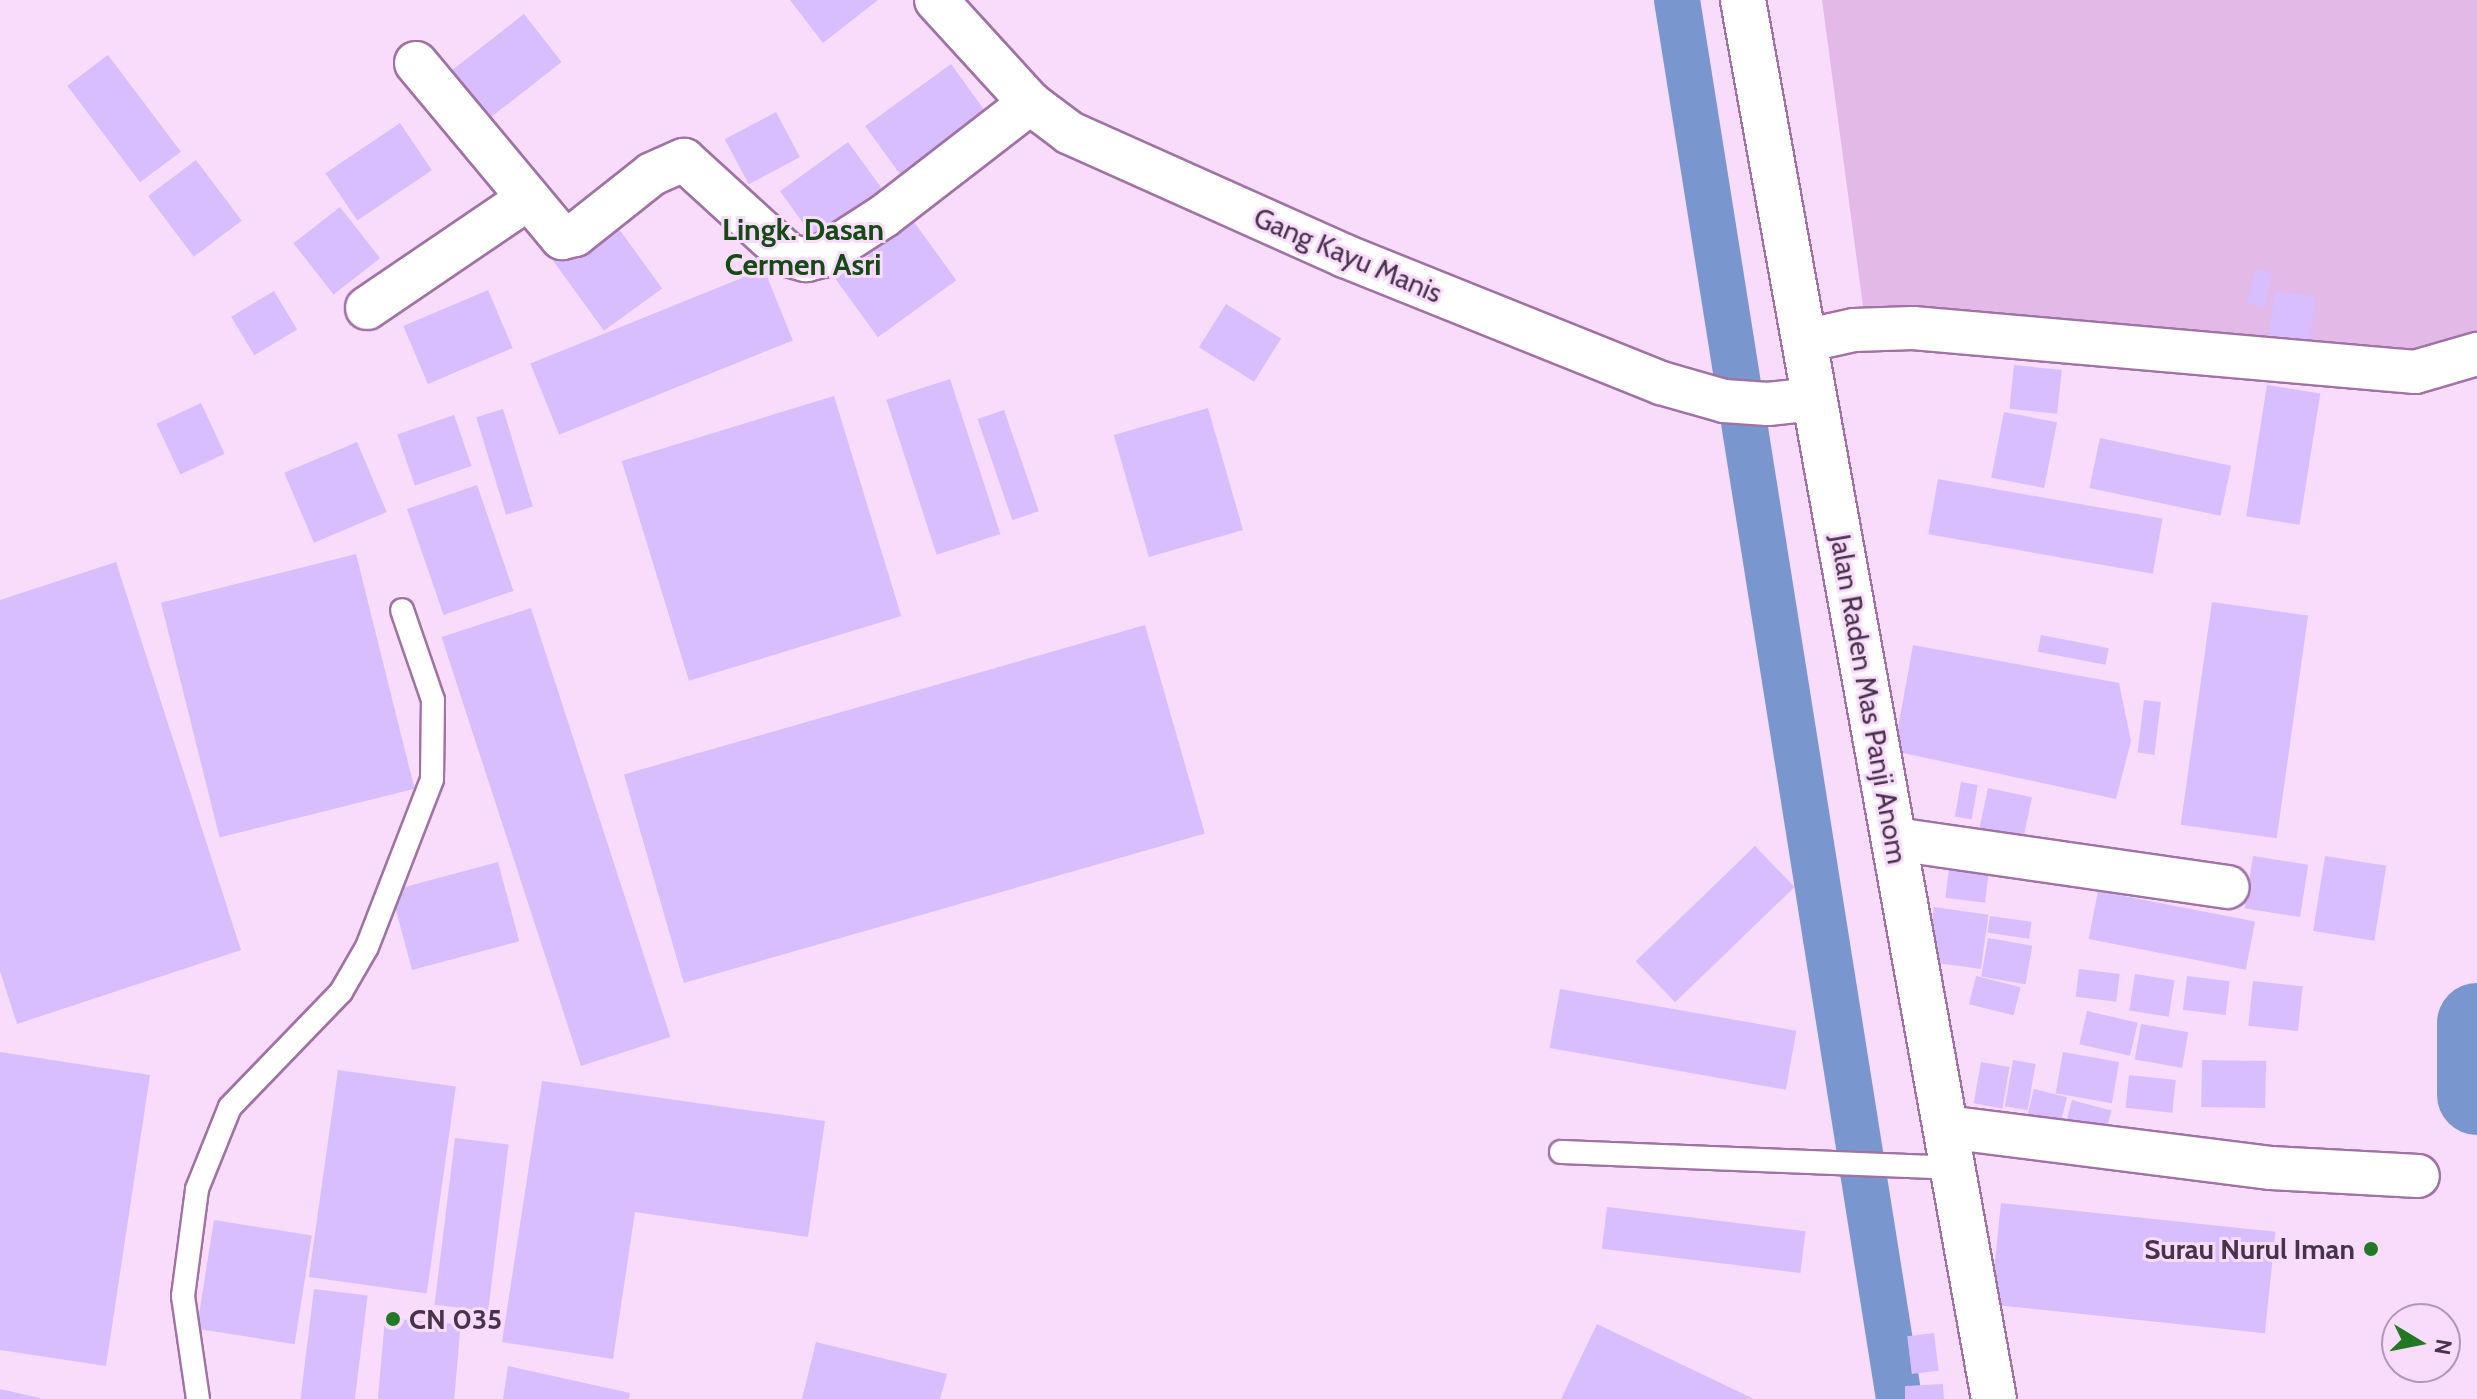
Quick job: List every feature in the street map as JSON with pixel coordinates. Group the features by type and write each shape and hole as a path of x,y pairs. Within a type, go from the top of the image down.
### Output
{"street":[{"name":"Gang Kayu Manis","path":"936,0 1030,103 1070,133 1345,256 1661,383 1724,401 1768,404 1814,399"},
{"name":"Jalan Raden Mas Panji Anom","path":"1743,0 1895,839 1937,1153 1994,1399"},
{"path":"416,63 554,232 568,237 652,174 684,160 788,255 806,260 822,256 884,216 1030,103"},
{"path":"367,308 526,200"},
{"path":"1804,341 1854,330 1913,328 2415,372 2477,354"},
{"path":"1895,839 2228,887"},
{"path":"1937,1153 2418,1176"}],"lane":[{"path":"198,1399 183,1296 197,1189 230,1107 341,992 354,970 432,779 433,700 402,610"},
{"path":"1561,1152 1835,1165 1937,1153"}],"shaded area":[{"path":"1822,0 2477,0 2477,373 1863,306"}],"building":[{"path":"790,0 878,0 823,43"},
{"path":"524,14 562,62 480,126 442,78"},
{"path":"108,55 181,152 140,182 67,86"},
{"path":"951,64 990,118 905,181 865,126"},
{"path":"776,112 800,157 749,184 725,139"},
{"path":"400,123 432,170 357,221 325,173"},
{"path":"848,142 883,191 815,240 780,191"},
{"path":"196,160 242,221 194,257 148,196"},
{"path":"340,207 380,258 334,295 294,243"},
{"path":"611,218 662,288 604,331 553,260"},
{"path":"914,222 956,280 878,337 836,279"},
{"path":"764,269 793,340 559,435 530,363"},
{"path":"2255,269 2273,273 2264,308 2247,304"},
{"path":"488,290 513,348 428,384 403,326"},
{"path":"274,291 297,330 254,355 231,317"},
{"path":"2275,291 2316,297 2309,342 2269,337"},
{"path":"1226,304 1281,338 1254,382 1199,347"},
{"path":"2014,365 2062,370 2057,414 2009,409"},
{"path":"950,379 1000,534 937,555 886,400"},
{"path":"2267,385 2320,393 2300,525 2246,516"},
{"path":"834,396 901,616 689,681 622,461"},
{"path":"201,403 225,454 180,474 157,424"},
{"path":"1208,408 1243,530 1149,557 1114,435"},
{"path":"503,409 533,507 506,515 476,417"},
{"path":"1004,410 1039,511 1012,520 978,419"},
{"path":"2004,412 2057,422 2044,488 1991,478"},
{"path":"454,415 472,466 415,486 397,435"},
{"path":"2100,438 2231,466 2220,516 2089,488"},
{"path":"357,442 387,512 314,543 284,473"},
{"path":"1938,479 2163,519 2153,574 1928,534"},
{"path":"477,485 513,591 443,615 407,509"},
{"path":"356,554 415,789 220,837 161,603"},
{"path":"116,562 241,950 17,1024 0,971 0,600"},
{"path":"2212,602 2308,615 2277,838 2181,825"},
{"path":"531,608 670,1037 581,1066 442,637"},
{"path":"1145,625 1205,834 684,983 624,774"},
{"path":"2041,635 2109,648 2105,665 2038,652"},
{"path":"1913,645 2119,683 2131,741 2116,799 1894,751"},
{"path":"2144,700 2161,702 2154,755 2138,753"},
{"path":"1961,782 1978,785 1972,819 1955,816"},
{"path":"1988,788 2032,797 2023,841 1979,832"},
{"path":"1755,846 1795,887 1675,1002 1636,961"},
{"path":"2253,856 2308,865 2300,917 2245,908"},
{"path":"2325,856 2386,866 2374,941 2313,931"},
{"path":"498,862 519,941 412,970 391,891"},
{"path":"1949,868 1989,873 1985,903 1945,898"},
{"path":"2098,891 2255,922 2246,970 2089,939"},
{"path":"1934,907 1988,915 1981,969 1926,961"},
{"path":"1990,916 2032,922 2029,939 1988,933"},
{"path":"1988,938 2032,946 2026,984 1981,976"},
{"path":"2079,969 2120,974 2116,1002 2076,997"},
{"path":"2135,974 2175,980 2169,1017 2129,1011"},
{"path":"1976,976 2021,987 2014,1015 1969,1004"},
{"path":"2187,976 2230,981 2226,1015 2183,1010"},
{"path":"2253,981 2303,986 2298,1031 2248,1026"},
{"path":"1560,989 1796,1031 1786,1090 1550,1048"},
{"path":"2087,1011 2138,1023 2130,1056 2079,1044"},
{"path":"2141,1024 2188,1032 2182,1068 2135,1059"},
{"path":"0,1052 150,1075 106,1366 0,1350"},
{"path":"2063,1052 2119,1062 2112,1103 2056,1093"},
{"path":"2013,1060 2036,1064 2027,1110 2005,1106"},
{"path":"2202,1060 2266,1061 2265,1108 2201,1107"},
{"path":"1981,1062 2010,1067 2002,1108 1974,1103"},
{"path":"338,1070 456,1087 427,1294 309,1277"},
{"path":"2129,1075 2176,1080 2172,1113 2126,1108"},
{"path":"542,1081 825,1121 808,1237 635,1212 613,1359 502,1342"},
{"path":"2034,1089 2067,1097 2060,1124 2027,1116"},
{"path":"2072,1100 2112,1111 2104,1139 2064,1128"},
{"path":"455,1138 509,1145 488,1311 435,1305"},
{"path":"2001,1203 2275,1232 2265,1333 1990,1304"},
{"path":"1607,1207 1806,1231 1800,1273 1602,1249"},
{"path":"214,1220 312,1235 295,1344 197,1329"},
{"path":"314,1289 368,1296 355,1399 300,1399"},
{"path":"385,1318 461,1325 454,1399 378,1399"},
{"path":"1597,1324 1754,1399 1561,1399"},
{"path":"1934,1333 1939,1371 1912,1374 1907,1336"},
{"path":"816,1342 947,1374 940,1399 802,1399"},
{"path":"508,1366 630,1393 629,1399 503,1399"},
{"path":"1943,1384 1944,1399 1905,1399 1905,1386"},
{"path":"0,1389 40,1398 40,1399 0,1399"}],"waterway":[{"path":"1677,0 1899,1399"},
{"path":"2477,1023 2477,1095"}],"place":[{"name":"Surau Nurul Iman","path":"2371,1249"},
{"name":"CN 035","path":"393,1319"}],"district":[{"name":"Lingk. Dasan Cermen Asri","path":"803,247"}]}
